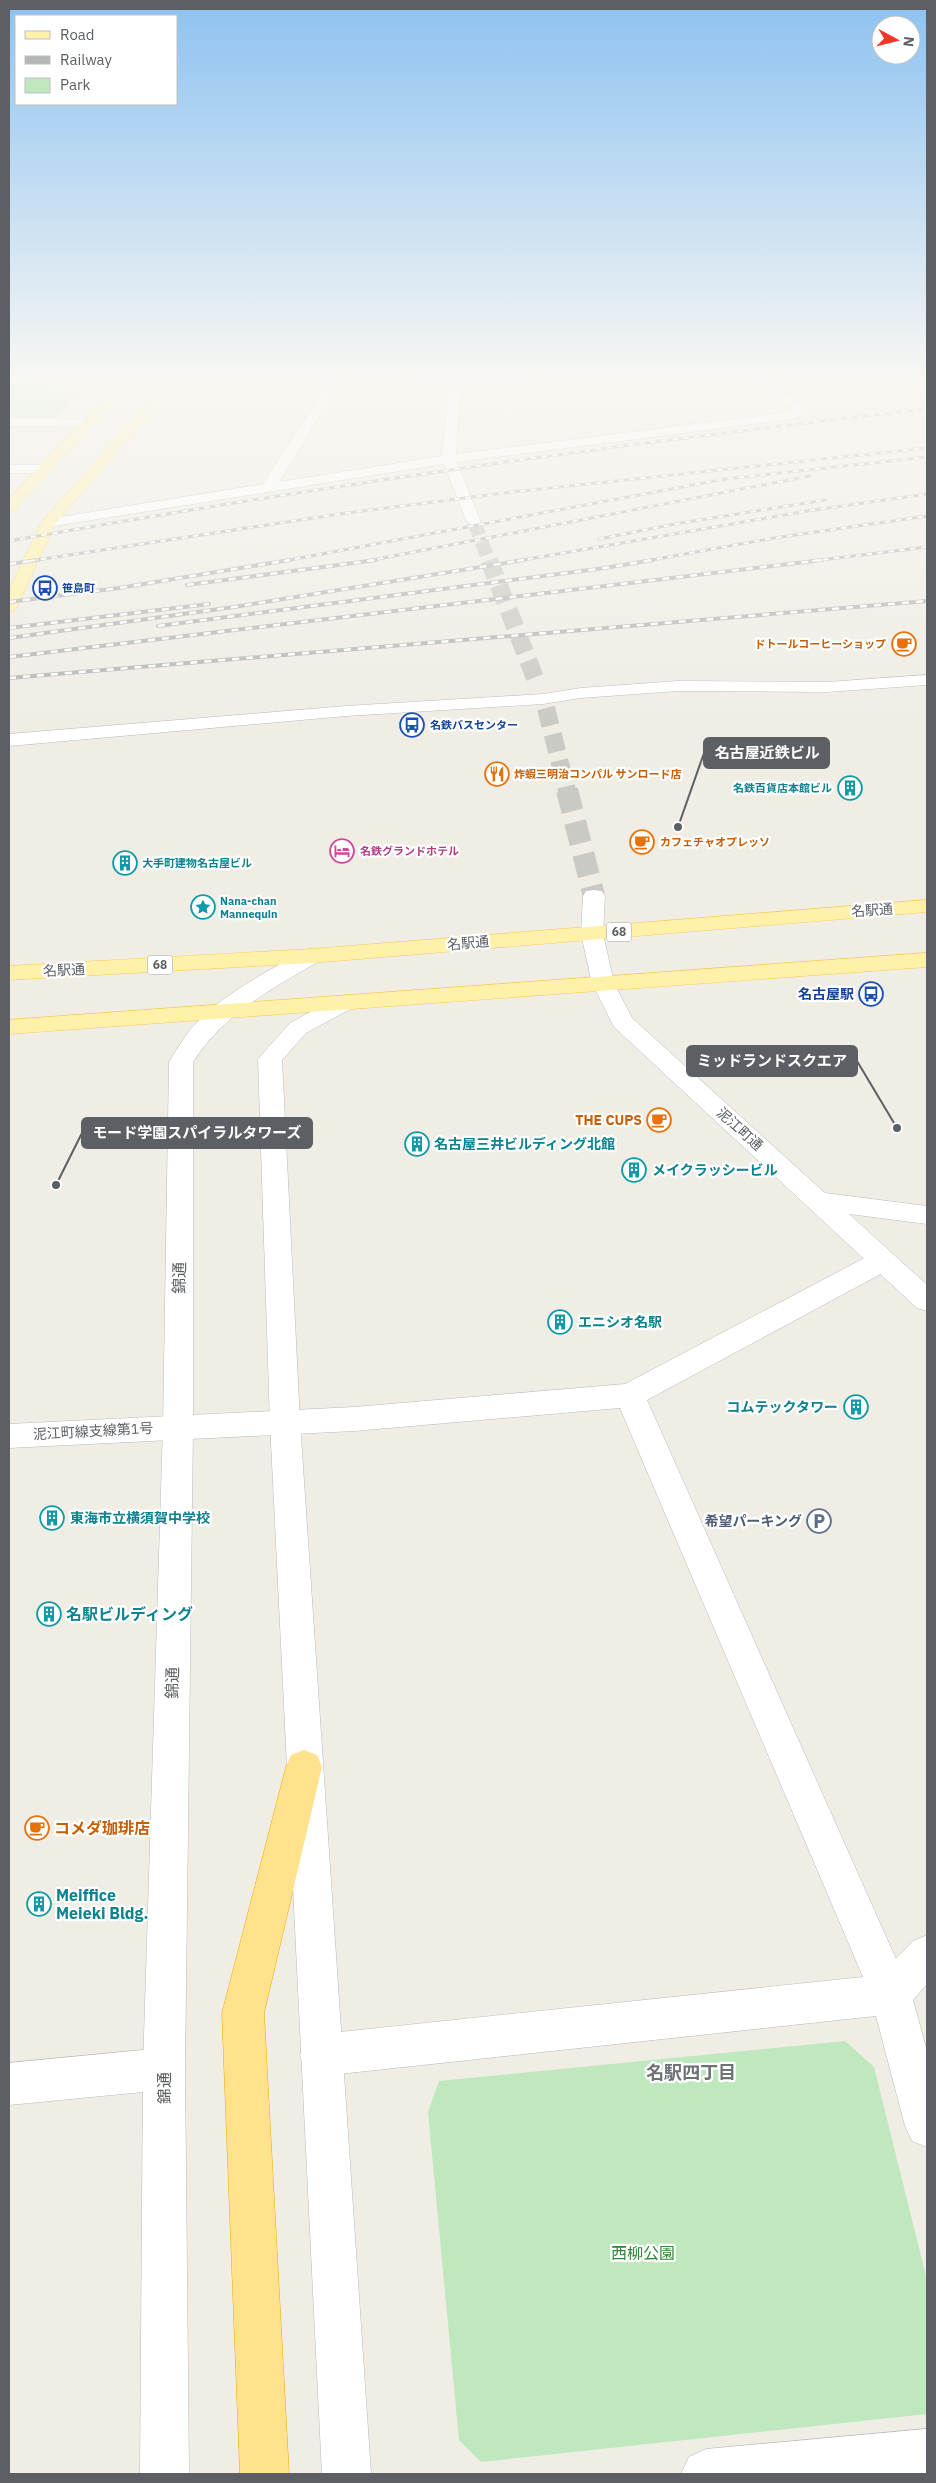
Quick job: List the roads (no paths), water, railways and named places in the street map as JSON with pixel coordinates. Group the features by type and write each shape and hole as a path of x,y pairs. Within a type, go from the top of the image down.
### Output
{"highway":[{"path":"264,2474 243,2013 304,1767"}],"main road":[{"path":"9,507 22,493"},
{"path":"9,607 48,523 75,493"},
{"name":"名駅通","path":"9,973 311,956 927,906"},
{"path":"9,1027 603,982 927,960"}],"street":[{"path":"48,523 237,493"},
{"path":"462,493 474,522"},
{"path":"9,740 346,711 542,698 581,692 678,686 827,687 927,680"},
{"name":"泥江町通","path":"594,896 592,934 603,982 622,1022 927,1300"},
{"name":"錦通","path":"164,2474 164,2069 178,1427 181,1062 199,1035 224,1012 267,982 311,956"},
{"path":"346,1002 298,1028 270,1059 285,1422 347,2474"},
{"path":"819,1201 927,1215"},
{"path":"882,1261 630,1394 891,1994 927,2126"},
{"name":"泥江町線支線第1号","path":"9,1436 354,1419 630,1394"},
{"path":"321,2055 891,1994 927,1955"},
{"path":"9,2084 164,2069"},
{"path":"706,2474 927,2453"}],"tunnel":[{"path":"474,522 489,561"},
{"path":"489,560 535,678"},
{"path":"546,708 567,791"},
{"path":"567,790 594,896"}],"railway":[{"path":"9,541 296,493"},
{"path":"30,561 339,514 505,493"},
{"path":"285,561 650,493"},
{"path":"367,561 722,493"},
{"path":"517,561 807,511 927,494"},
{"path":"599,539 675,524 825,500"},
{"path":"646,561 774,538 927,516"},
{"path":"812,561 927,547"},
{"path":"9,564 38,560"},
{"path":"285,561 290,560"},
{"path":"187,585 376,560"},
{"path":"9,638 234,607 524,560"},
{"path":"158,626 605,568 653,560"},
{"path":"9,657 822,560"},
{"path":"9,602 119,588 285,561"},
{"path":"9,678 927,601"},
{"path":"9,628 209,604"}],"place":[{"name":"笹島町","path":"45,588"},
{"name":"ドトールコーヒーショップ","path":"904,644"},
{"name":"名鉄バスセンター","path":"412,725"},
{"name":"炸蝦三明治コンパル サンロード店","path":"497,774"},
{"name":"名鉄百貨店本館ビル","path":"850,788"},
{"name":"名古屋近鉄ビル","path":"678,827"},
{"name":"カフェチャオプレッソ","path":"642,842"},
{"name":"名鉄グランドホテル","path":"342,851"},
{"name":"大手町建物名古屋ビル","path":"125,863"},
{"name":"Nana-chan Mannequin","path":"203,907"},
{"name":"名古屋駅","path":"871,994"},
{"name":"THE CUPS","path":"659,1120"},
{"name":"ミッドランドスクエア","path":"897,1128"},
{"name":"名古屋三井ビルディング北館","path":"417,1144"},
{"name":"メイクラッシービル","path":"634,1170"},
{"name":"モード学園スパイラルタワーズ","path":"56,1185"},
{"name":"エニシオ名駅","path":"560,1322"},
{"name":"コムテックタワー","path":"856,1407"},
{"name":"東海市立横須賀中学校","path":"52,1518"},
{"name":"希望パーキング","path":"819,1521"},
{"name":"名駅ビルディング","path":"49,1614"},
{"name":"コメダ珈琲店","path":"37,1828"},
{"name":"Meiffice Meieki Bldg.","path":"39,1904"}],"district":[{"name":"名駅四丁目","path":"691,2073"}],"park label":[{"name":"西柳公園","path":"643,2253"}]}
